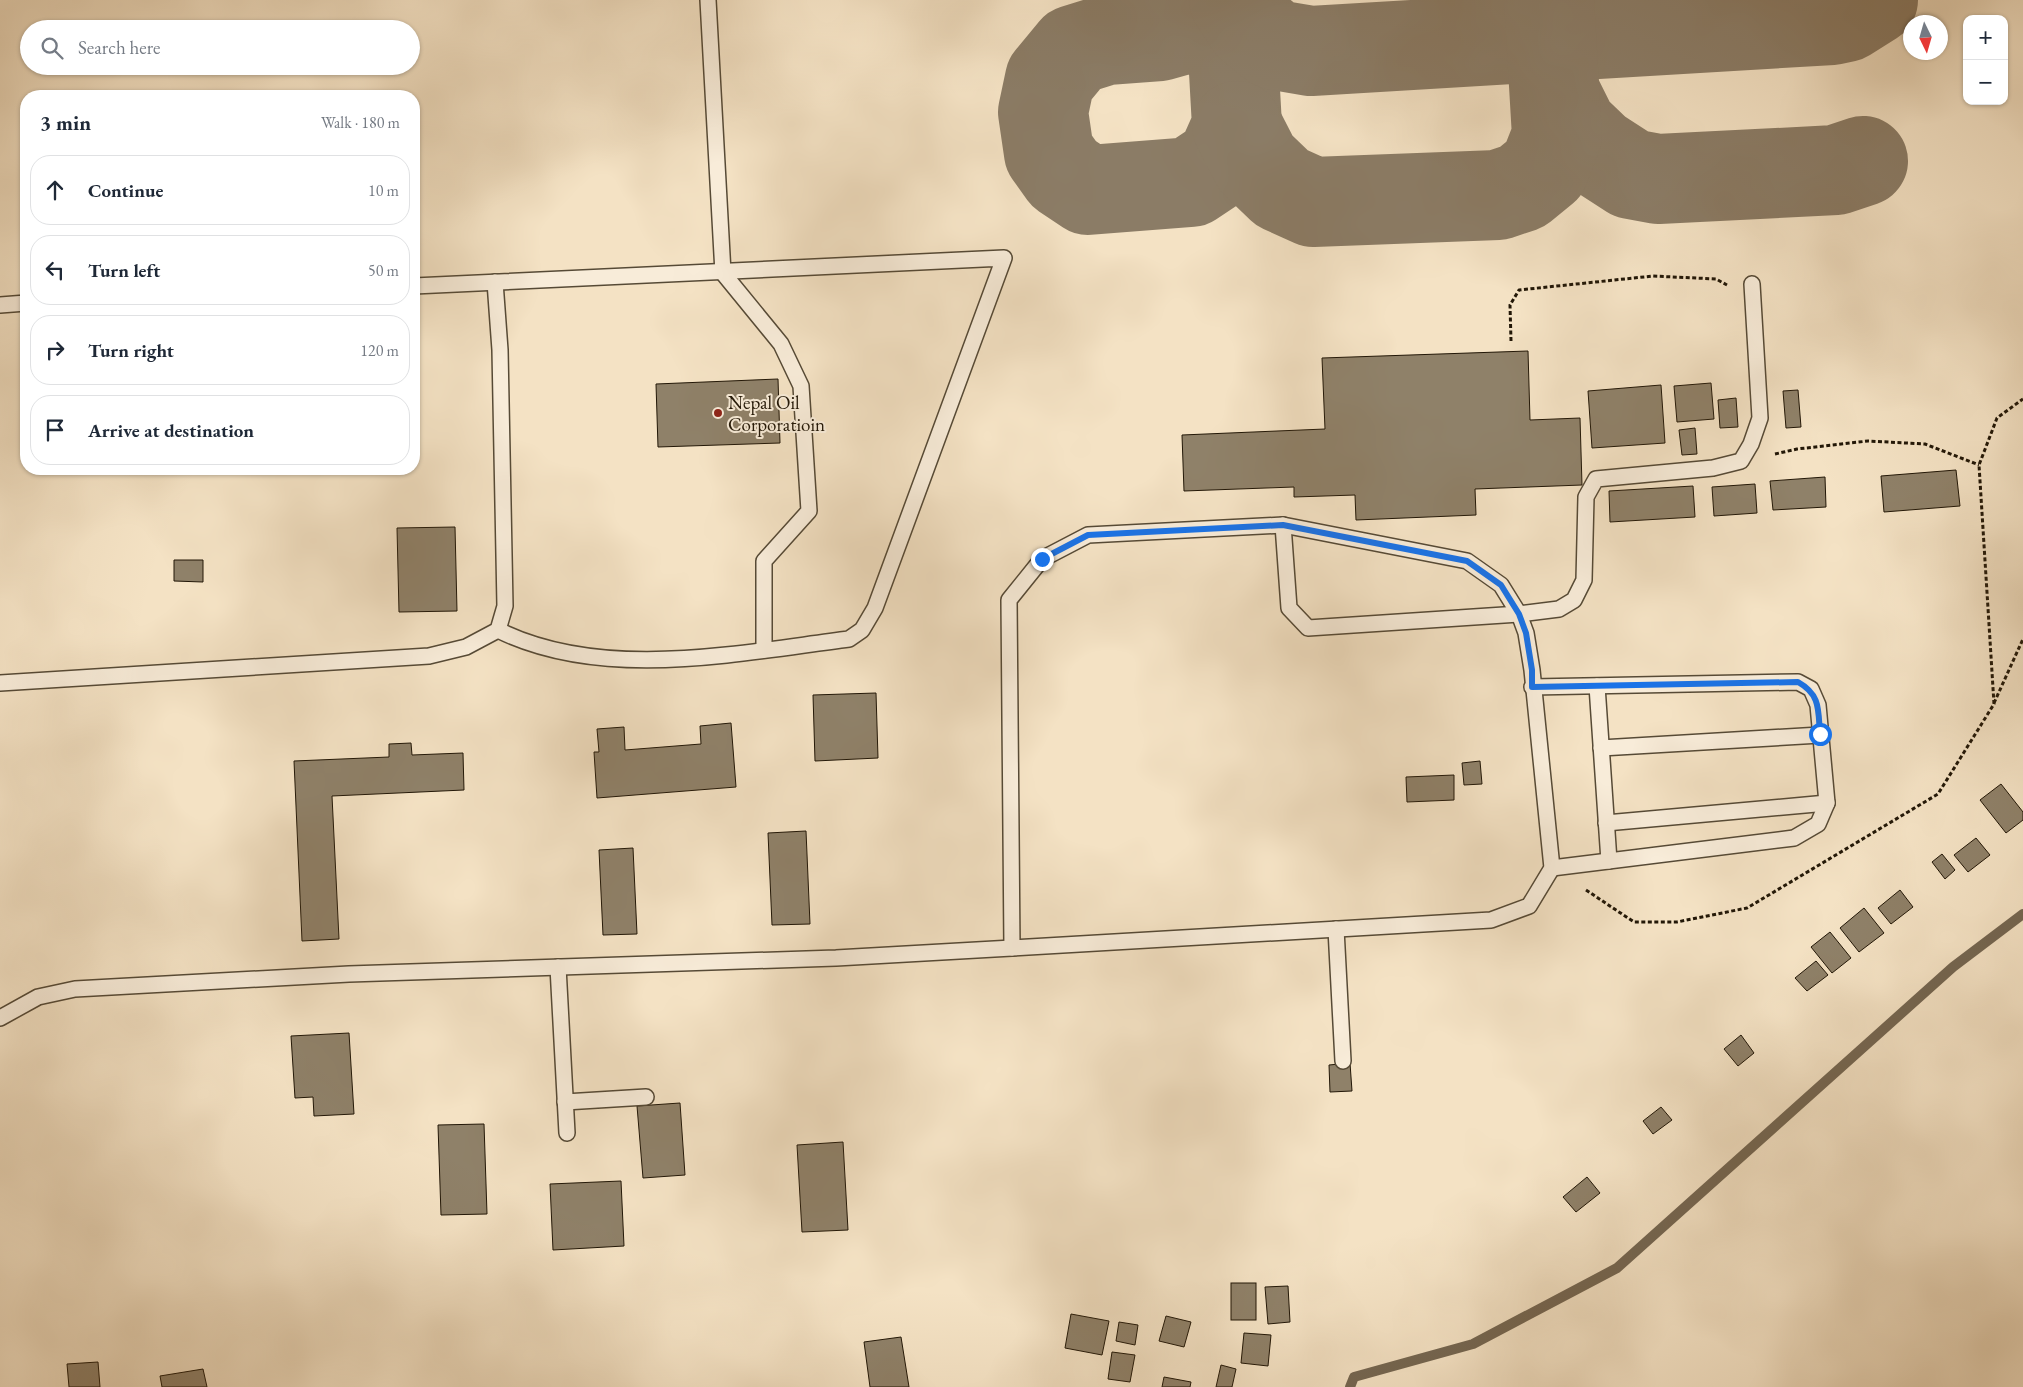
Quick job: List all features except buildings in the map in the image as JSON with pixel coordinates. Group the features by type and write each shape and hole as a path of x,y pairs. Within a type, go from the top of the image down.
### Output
{"lane":[{"path":"708,0 723,273 781,344 801,386 809,511 764,561 764,650"},
{"path":"420,286 723,273 1004,258 875,608 862,630 849,639 693,659 613,660 546,648 519,641 498,630"},
{"path":"0,683 429,656 466,647 498,630 505,606 500,350 495,282"},
{"path":"1283,525 1289,608 1308,628 1519,614 1559,609 1574,600 1584,580 1586,497 1596,479 1713,468 1741,461 1751,444 1760,418 1752,284"},
{"path":"0,305 20,304"},
{"path":"0,1018 38,997 76,989 349,974 836,958 1012,948 1491,920 1529,906 1552,868 1532,687 1532,670 1526,633 1519,614 1501,585 1467,561 1283,525 1088,535 1042,559 1009,600 1012,948"},
{"path":"1532,687 1798,682 1811,689 1818,705 1827,803 1818,824 1794,838 1552,868"},
{"path":"1597,686 1609,861"},
{"path":"1602,748 1820,734"},
{"path":"1606,823 1827,803"},
{"path":"1336,929 1343,1061"},
{"path":"558,967 567,1132"},
{"path":"565,1102 646,1097"}],"path":[{"path":"1511,341 1510,305 1519,290 1653,276 1716,279 1754,301"},
{"path":"1994,704 1980,464 1998,418 2023,399"},
{"path":"1741,461 1797,449 1868,441 1925,444 1980,464"},
{"path":"1552,868 1634,922 1677,922 1747,908 1938,794 1994,704 2023,639"}],"waterway":[{"path":"1350,1387 1354,1377 1473,1344 1617,1268 1953,967 2023,914"}],"taxiway":[{"path":"1222,0 1192,27 1160,36 1106,40 1074,50 1050,79 1043,112 1049,153 1064,174 1088,190 1191,182 1221,162 1237,126 1230,0"},
{"path":"1234,0 1251,26 1275,45 1311,51 1832,20 1846,17 1873,0"},
{"path":"1237,126 1256,163 1282,188 1313,202 1498,195 1522,187 1544,169 1557,136 1549,0"},
{"path":"1555,93 1573,129 1597,152 1631,174 1658,179 1836,170 1863,161"}],"place":[{"name":"Nepal Oil Corporatioin","path":"718,413"}],"route":[{"path":"1042,559 1088,535 1283,525 1467,561 1501,585 1519,614 1526,633 1532,670 1532,687 1798,682 1811,689 1818,705 1820,734"}]}
